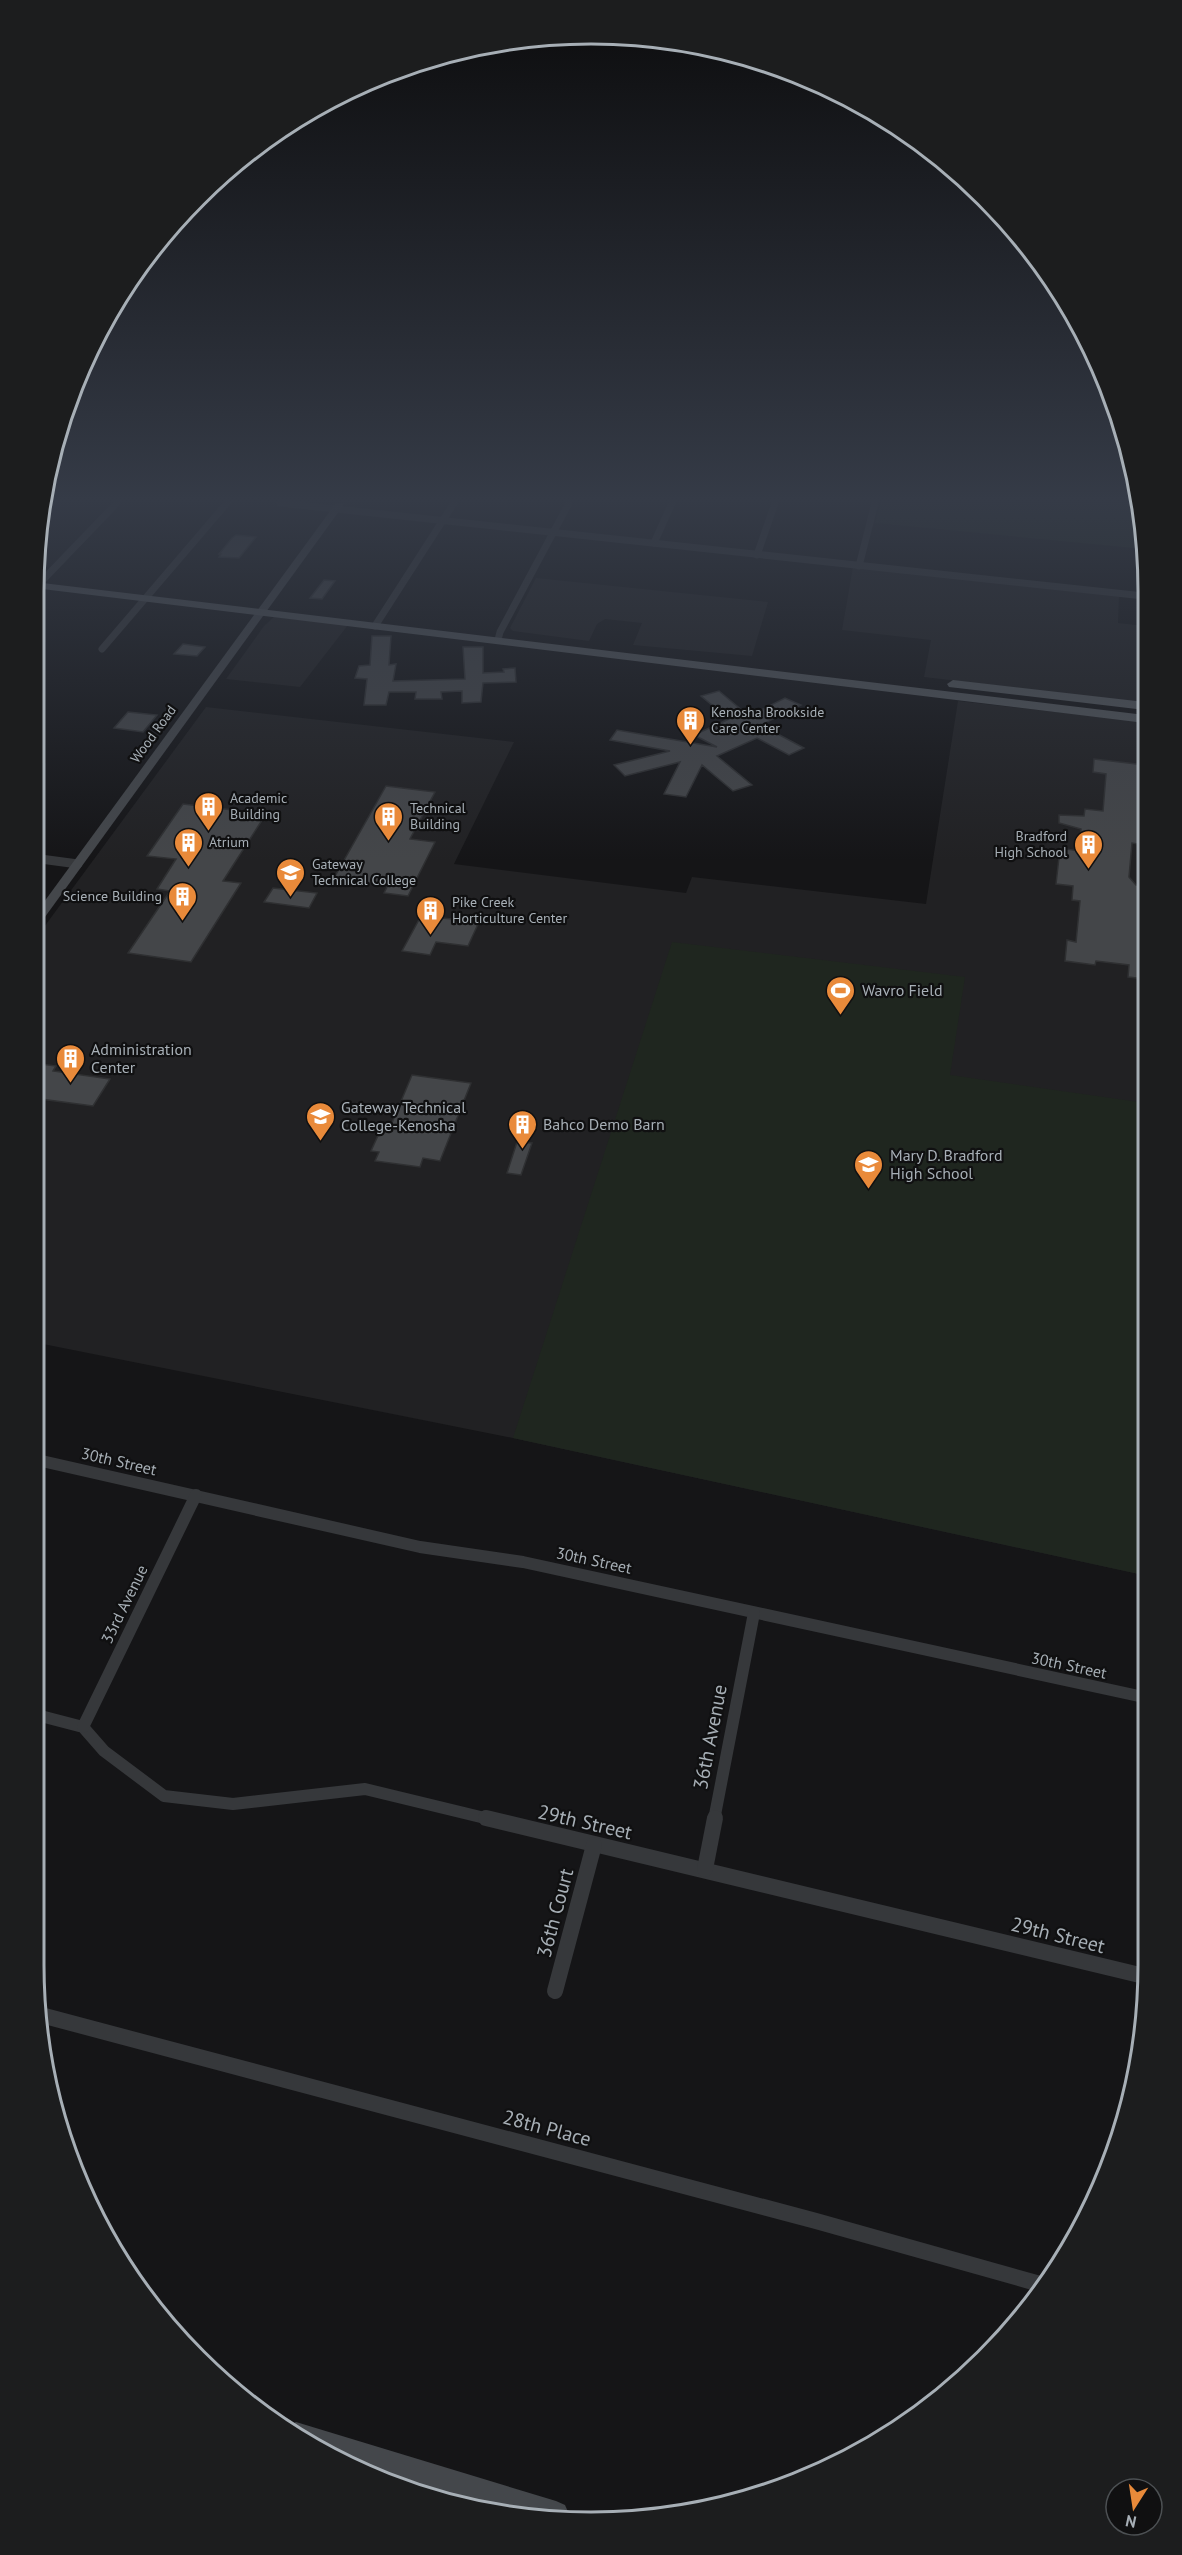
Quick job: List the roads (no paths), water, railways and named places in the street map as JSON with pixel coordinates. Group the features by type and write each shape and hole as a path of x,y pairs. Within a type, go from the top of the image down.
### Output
{"main road":[{"path":"379,622 1138,707"},
{"path":"554,642 1138,718"},
{"path":"1099,714 1100,709 1107,706 1138,708"}],"street":[{"path":"102,649 125,622"},
{"name":"Wood Road","path":"44,911 252,622"},
{"path":"499,636 506,622"},
{"path":"44,859 78,864"},
{"name":"30th Street","path":"44,1461 420,1547 524,1562 1138,1696"},
{"name":"33rd Avenue","path":"83,1726 196,1496"},
{"name":"36th Avenue","path":"705,1869 754,1613"},
{"path":"44,1717 83,1726"},
{"name":"29th Street","path":"83,1726 104,1751 164,1796 233,1804 365,1789 1138,1974"},
{"name":"36th Court","path":"555,1991 594,1845"},
{"name":"28th Place","path":"46,2015 816,2221 1035,2283"},
{"path":"327,2443 537,2508"}],"place":[{"name":"Kenosha Brookside Care Center","path":"690,746"},
{"name":"Academic Building","path":"209,832"},
{"name":"Technical Building","path":"389,842"},
{"name":"Atrium","path":"188,868"},
{"name":"Bradford High School","path":"1088,870"},
{"name":"Gateway Technical College","path":"291,898"},
{"name":"Science Building","path":"183,922"},
{"name":"Pike Creek Horticulture Center","path":"431,936"},
{"name":"Wavro Field","path":"841,1016"},
{"name":"Administration Center","path":"70,1084"},
{"name":"Gateway Technical College-Kenosha","path":"320,1142"},
{"name":"Bahco Demo Barn","path":"522,1150"},
{"name":"Mary D. Bradford High School","path":"869,1190"}]}
